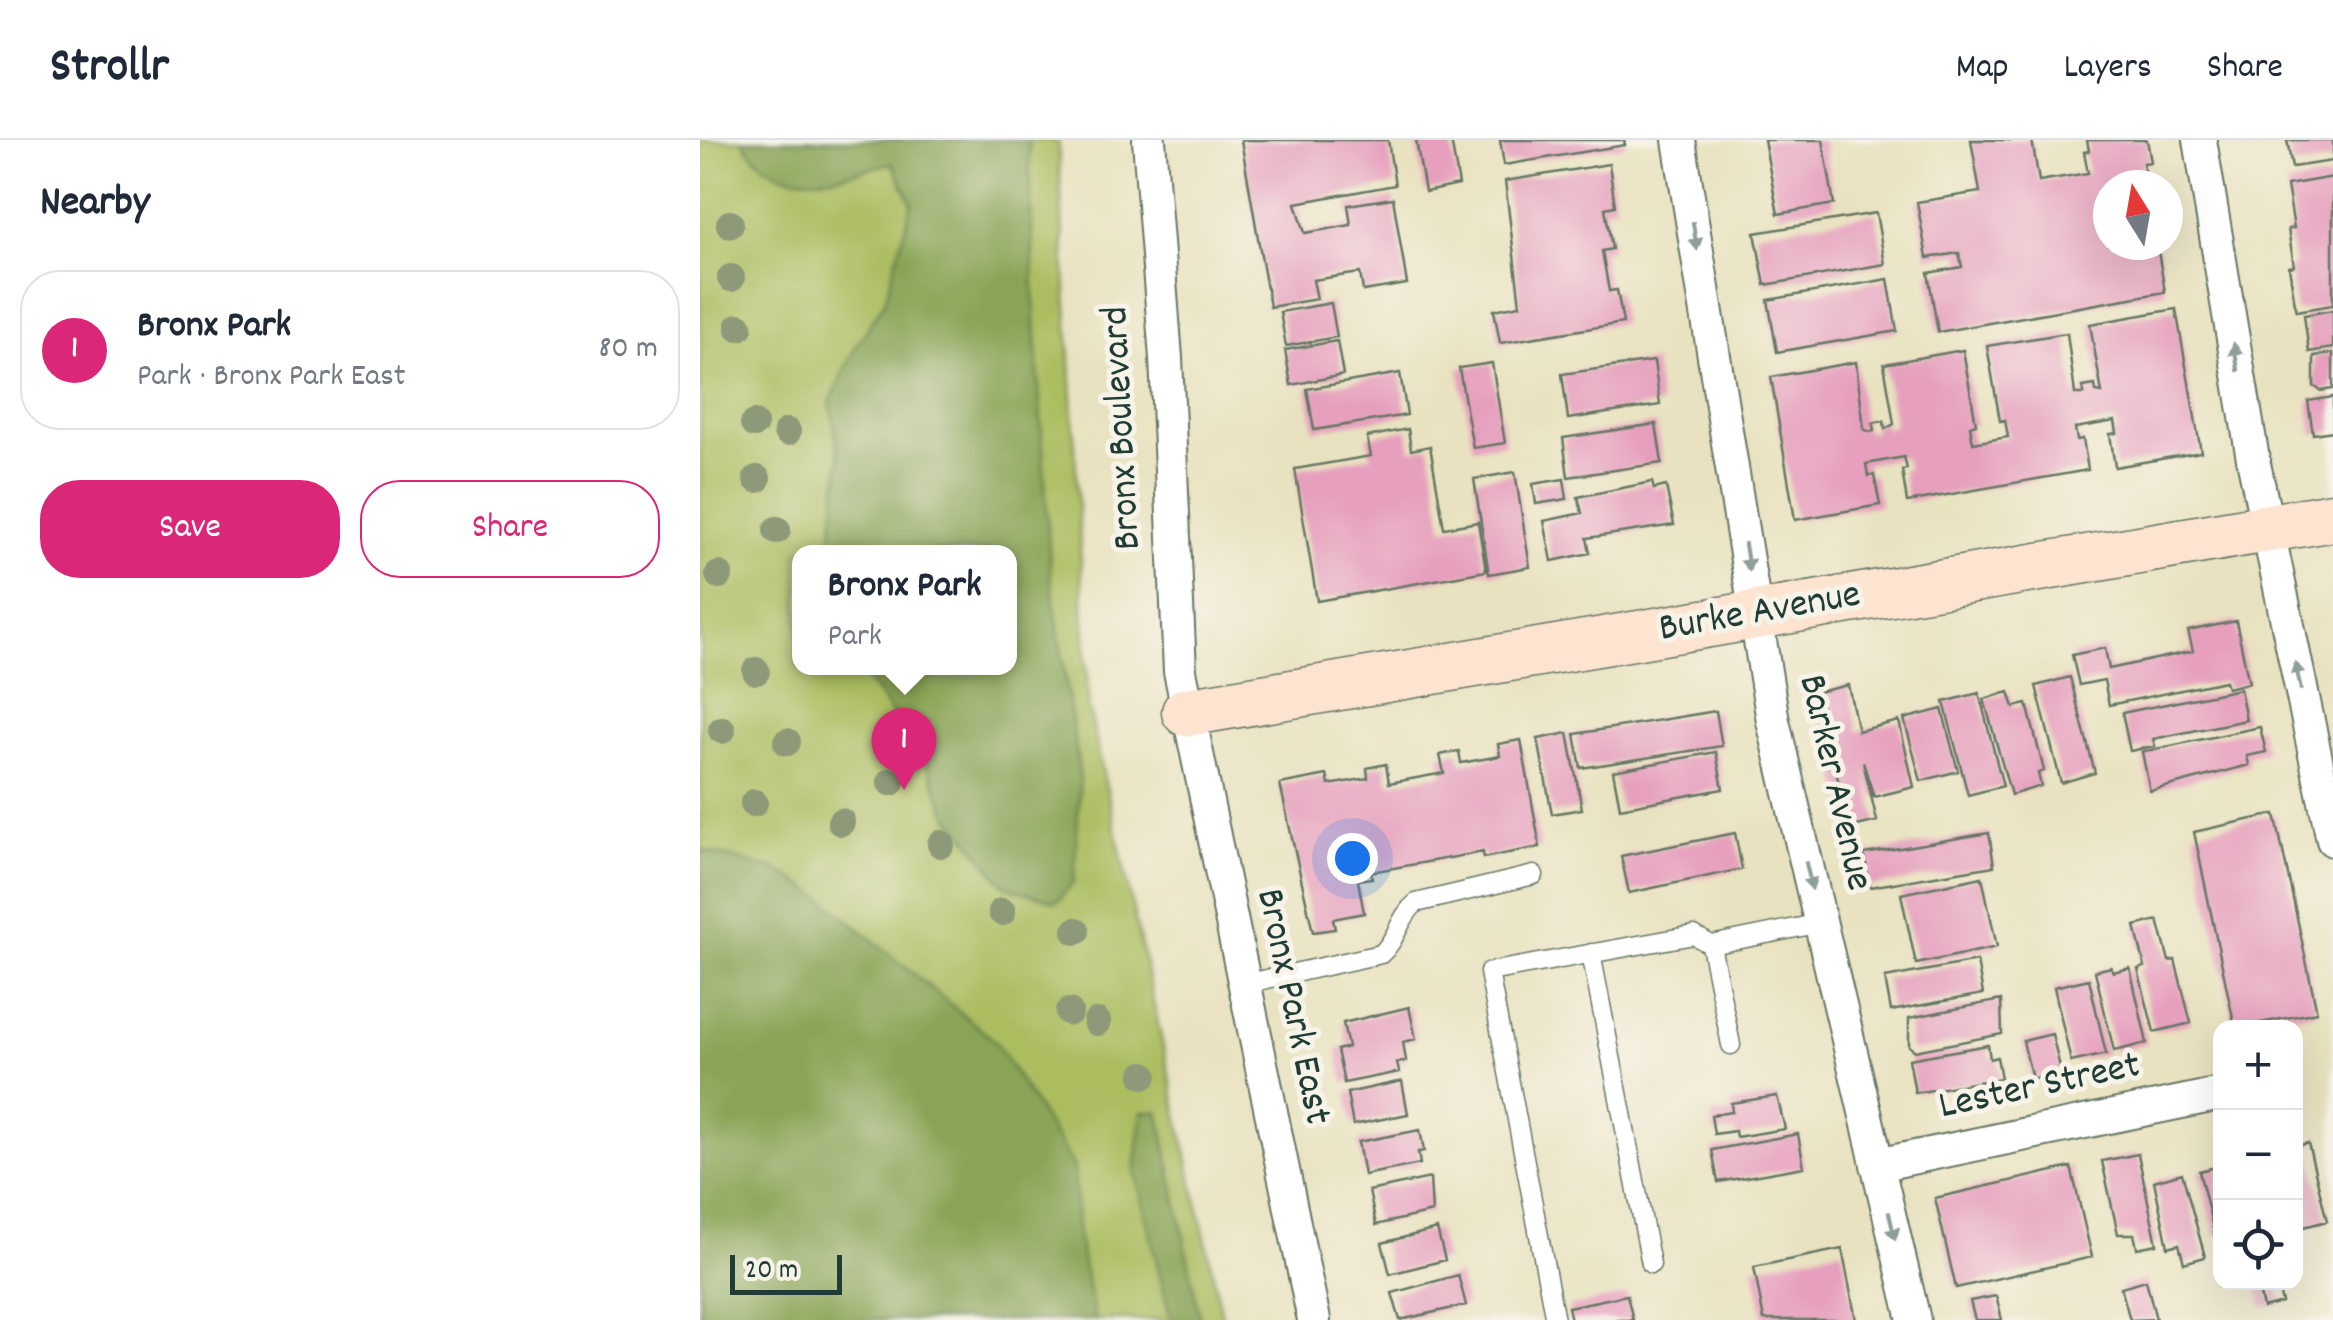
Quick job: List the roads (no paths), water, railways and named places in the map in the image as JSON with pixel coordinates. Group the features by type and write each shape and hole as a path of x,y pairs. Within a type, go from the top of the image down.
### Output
{"main road":[{"name":"Burke Avenue","path":"1186,712 2333,517"}],"street":[{"name":"Bronx Boulevard","path":"1149,140 1166,358 1176,634 1186,712"},
{"name":"Barker Avenue","path":"1679,140 1773,721 1914,1320"},
{"path":"2200,140 2267,528 2333,840"},
{"name":"Bronx Park East","path":"1186,712 1314,1320"},
{"name":"Lester Street","path":"1877,1165 2213,1095"}],"lane":[{"path":"1244,984 1381,954 1390,946 1407,911 1416,904 1534,875"},
{"path":"1555,1320 1489,972 1694,934 1711,945 1820,923"},
{"path":"1711,945 1731,1046"},
{"path":"1591,953 1651,1264"}],"place":[{"name":"Bronx Park","path":"904,790"}]}
